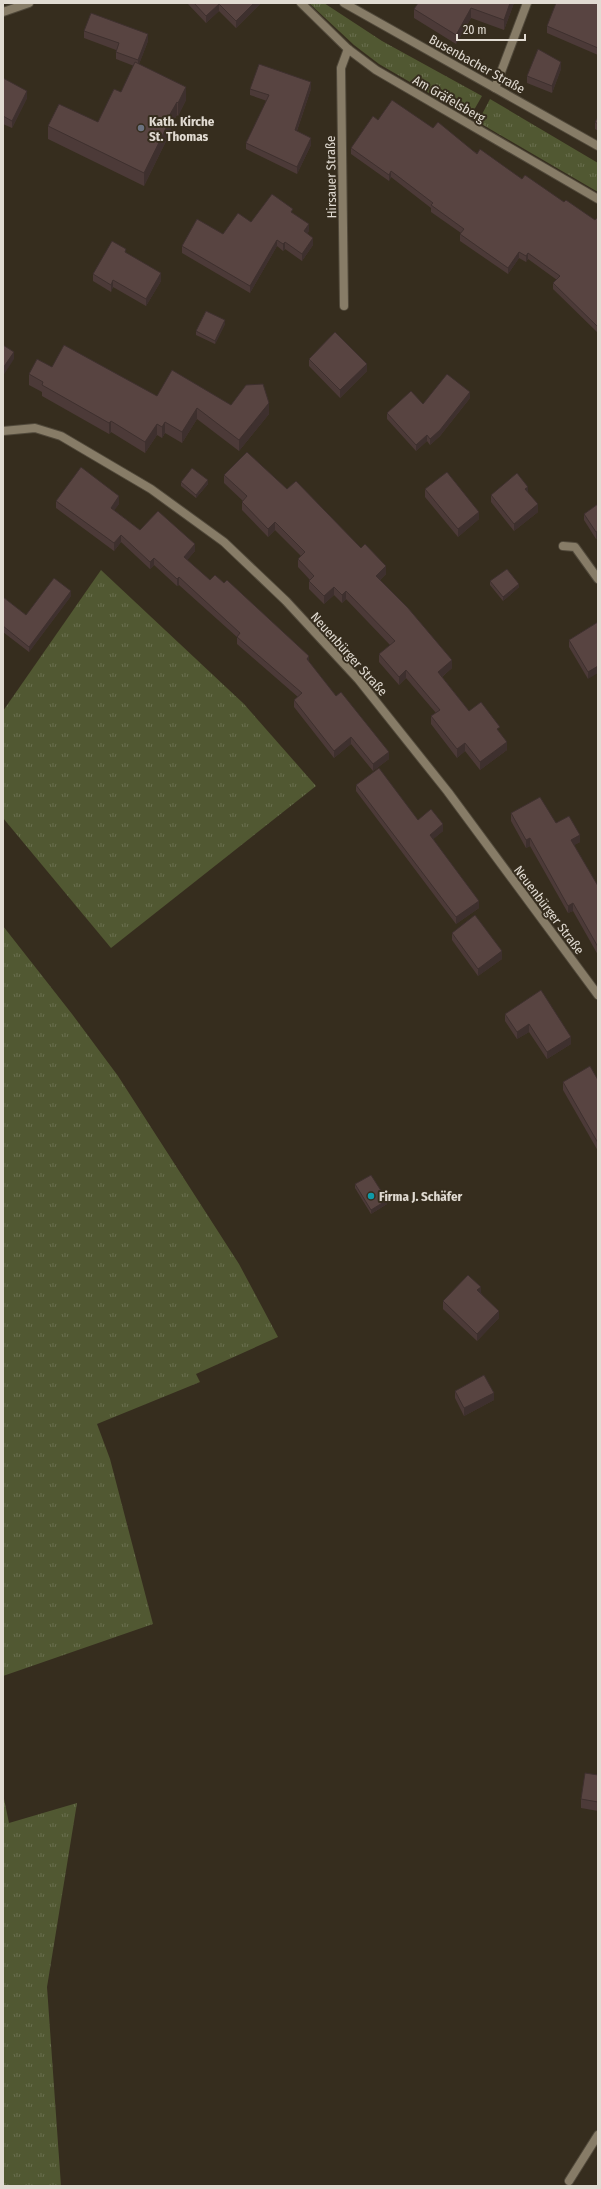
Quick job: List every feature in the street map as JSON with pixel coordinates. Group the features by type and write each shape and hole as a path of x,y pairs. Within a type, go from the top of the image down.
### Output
{"street":[{"path":"3,12 29,3"},
{"name":"Am Gräfelsberg","path":"301,3 348,49 376,70 598,199"},
{"name":"Busenbacher Straße","path":"344,3 598,146"},
{"path":"495,88 527,3"},
{"name":"Hirsauer Straße","path":"344,306 341,68 348,49"},
{"name":"Neuenbürger Straße","path":"3,431 36,428 61,436 151,488 230,548 286,601 358,679 448,792 598,995"},
{"path":"563,546 575,546 598,579"},
{"path":"569,2181 598,2135"}],"green space":[{"path":"309,3 324,3 382,41 482,96 470,117 379,64 354,45"},
{"path":"490,99 598,163 598,192 478,122"},
{"path":"101,570 244,704 316,786 111,948 3,818 3,711"},
{"path":"3,926 72,1014 118,1076 239,1264 278,1337 196,1374 200,1382 97,1424 110,1459 153,1624 3,1676"},
{"path":"3,1794 9,1823 77,1803 47,1987 61,2186 3,2186"}],"building":[{"path":"194,3 254,3 236,21 219,4 206,16"},
{"path":"418,3 510,3 504,20 471,8 456,35 414,9"},
{"path":"556,3 598,3 598,48 547,26"},
{"path":"91,13 148,34 138,60 116,52 119,43 84,31"},
{"path":"538,49 561,62 552,86 527,76"},
{"name":"Kath. Kirche St. Thomas","path":"135,62 186,87 169,116 171,118 144,173 48,126 59,104 98,122 114,89 121,92"},
{"path":"259,64 311,82 295,130 311,138 297,167 246,143 269,95 250,89"},
{"path":"3,78 27,91 12,121 3,116"},
{"path":"392,100 433,128 438,122 477,154 480,149 522,179 525,175 564,202 566,200 595,220 597,218 598,219 598,327 553,283 560,276 528,253 526,256 519,252 508,268 460,234 464,229 431,205 433,203 391,171 389,175 351,148 373,116 378,120"},
{"path":"598,117 598,124 595,122"},
{"path":"272,194 293,209 291,212 309,224 304,231 313,238 302,254 285,242 283,244 277,240 250,286 182,246 197,219 223,234 238,213 251,222"},
{"path":"112,241 126,249 125,252 161,273 146,299 113,280 111,285 93,274"},
{"path":"206,311 225,320 215,341 196,331"},
{"path":"335,332 367,364 340,390 309,359"},
{"path":"3,345 14,352 3,368"},
{"path":"64,345 157,396 172,370 231,405 246,385 263,384 269,403 239,440 197,408 182,432 165,422 162,427 157,424 145,442 111,421 109,423 42,385 43,382 29,374 37,359 52,367"},
{"path":"447,374 470,392 440,430 430,439 427,435 416,445 387,413 411,391 423,404"},
{"path":"247,452 287,489 296,481 361,548 365,544 386,566 376,576 408,608 452,660 438,672 469,711 481,702 500,727 497,729 507,742 480,762 465,743 457,749 431,716 440,710 406,670 399,677 379,654 395,641 346,591 342,595 334,587 324,596 309,581 314,576 298,559 305,552 275,522 268,529 242,502 247,496 224,475"},
{"path":"81,467 119,496 111,508 140,530 158,511 195,544 184,557 210,580 215,575 224,583 227,580 309,656 307,659 336,696 341,692 389,752 373,764 351,737 334,751 294,700 302,693 237,637 240,633 179,577 177,579 154,558 150,562 121,535 114,543 56,501"},
{"path":"192,468 208,480 196,495 181,482"},
{"path":"447,472 479,512 458,529 425,489"},
{"path":"517,473 528,487 525,489 538,504 514,524 491,495"},
{"path":"598,504 598,531 596,532 584,514"},
{"path":"507,569 519,584 503,597 490,581"},
{"path":"54,578 71,591 29,647 3,626 3,597 26,615"},
{"path":"598,622 598,666 588,672 569,640"},
{"path":"379,768 418,820 431,809 443,824 430,835 479,901 456,917 356,785"},
{"path":"540,797 556,823 569,816 580,835 571,840 598,886 598,947 573,903 568,906 530,838 526,840 511,813"},
{"path":"475,915 502,951 478,969 452,933"},
{"path":"541,990 571,1037 547,1052 529,1024 517,1032 505,1014"},
{"path":"590,1066 598,1080 598,1143 563,1082"},
{"name":"Firma J. Schäfer","path":"371,1175 387,1200 371,1210 355,1184"},
{"path":"468,1275 481,1287 477,1290 499,1311 477,1334 443,1301"},
{"path":"484,1375 494,1393 464,1408 455,1391"},
{"path":"585,1773 598,1775 598,1802 581,1799"}],"place":[{"name":"Kath. Kirche St. Thomas","path":"141,128"},
{"name":"Firma J. Schäfer","path":"371,1196"}]}
